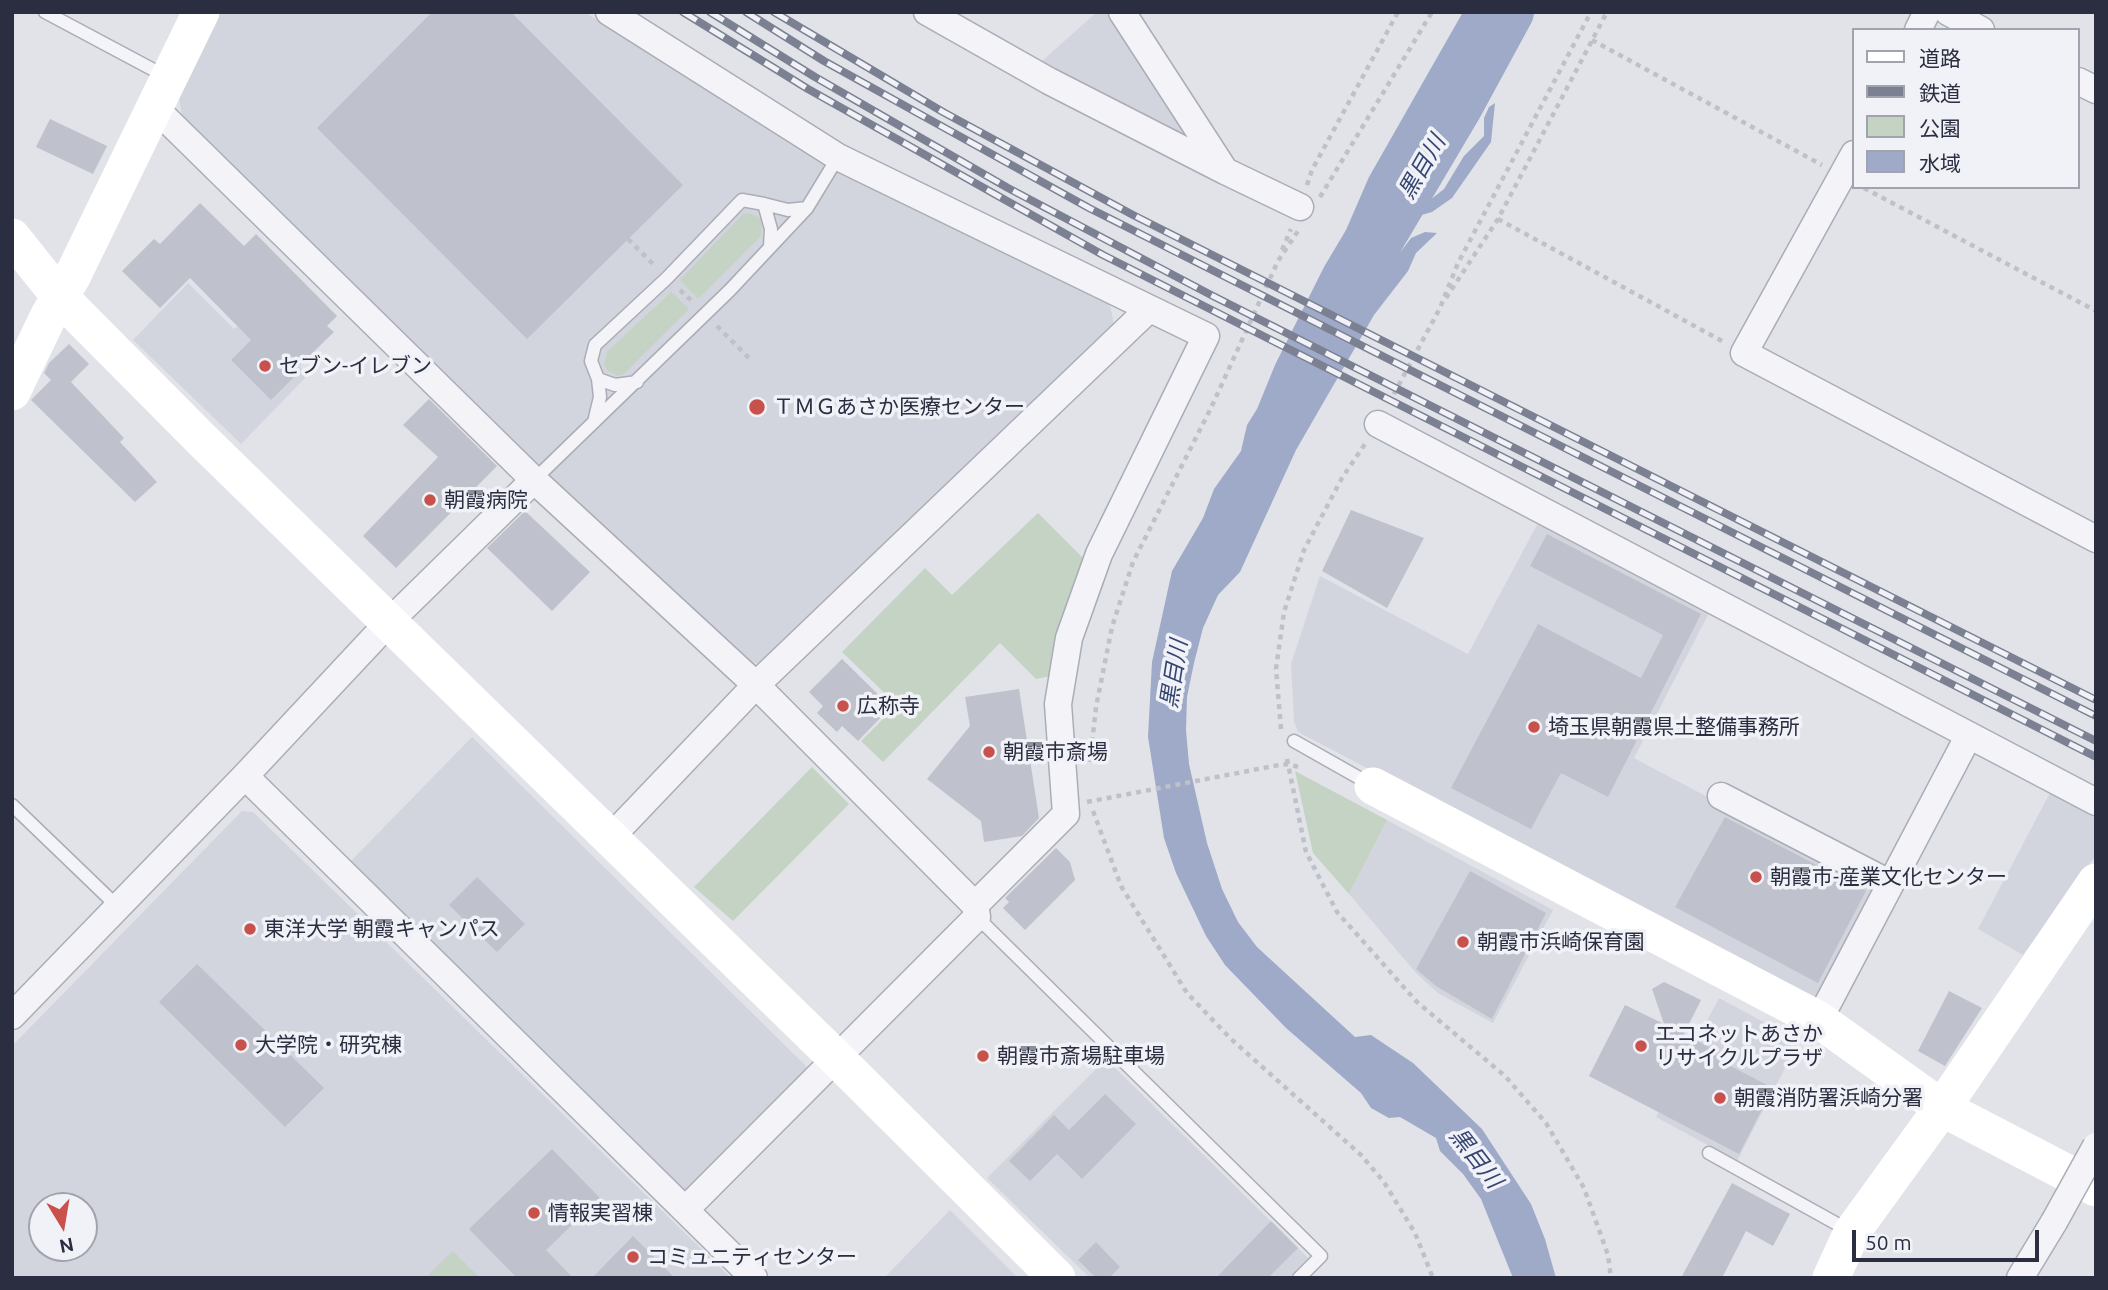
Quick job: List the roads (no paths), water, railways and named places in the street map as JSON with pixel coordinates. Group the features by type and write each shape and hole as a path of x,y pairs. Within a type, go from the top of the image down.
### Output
{"street":[{"path":"12,391 201,12"},
{"path":"609,12 838,157 1206,336 1100,554 1069,638 1058,704 1066,814 976,911 685,1210"},
{"path":"926,12 1049,81 1305,213"},
{"path":"1122,12 1225,171"},
{"path":"1919,28 1927,12"},
{"path":"1948,12 1977,28"},
{"path":"2080,82 2096,90"},
{"path":"161,92 534,480 756,685 976,911"},
{"path":"1853,172 1744,353 2096,539"},
{"path":"12,237 60,297 1057,1278"},
{"path":"610,838 756,685 1149,309"},
{"path":"1378,424 2096,802"},
{"path":"12,1016 245,776 390,621 534,480"},
{"path":"1819,1020 1969,735"},
{"path":"245,776 754,1278"},
{"path":"1373,786 1819,1020 1942,1108 2096,1188"},
{"path":"1721,796 1889,883"},
{"path":"1831,1278 1852,1232 1942,1108 2096,882"},
{"path":"2020,1278 2096,1146"}],"lane":[{"path":"45,12 161,92"},
{"path":"534,480 637,382 807,208 838,157"},
{"path":"594,422 600,397 598,379 591,361 595,345 667,278 742,200 788,209 807,208"},
{"path":"764,204 771,229 770,246"},
{"path":"598,379 615,385 637,382"},
{"path":"1288,738 1373,786"},
{"path":"12,805 118,907"},
{"path":"976,911 1321,1256 1299,1278"},
{"path":"1709,1153 1852,1232"}],"water":[{"path":"1463,12 1525,12 1503,54 1498,58 1483,54 1473,56 1464,68 1459,87 1428,135 1413,172 1398,197 1398,210 1420,191 1423,190 1430,200 1444,189 1464,156 1484,136 1484,118 1489,107 1495,103 1491,142 1452,198 1432,212 1411,218 1398,230 1393,244 1378,258 1378,274 1386,271 1411,238 1425,232 1437,233 1416,253 1408,271 1374,315 1296,450 1240,572 1218,595 1203,628 1194,663 1187,697 1186,730 1189,764 1207,843 1222,889 1238,922 1257,947 1355,1037 1371,1035 1413,1063 1482,1129 1531,1204 1556,1278 1513,1278 1481,1199 1463,1174 1440,1151 1436,1138 1400,1117 1389,1118 1371,1108 1361,1093 1286,1028 1225,965 1206,936 1176,873 1164,838 1148,737 1152,662 1172,571 1203,518 1214,489 1241,451 1247,425 1257,409 1275,365 1324,267 1346,230 1369,177"}],"waterway":[{"name":"黒目川","path":"1366,265 1460,106 1511,12"}],"railway":[{"path":"683,12 808,89 1103,255 2096,757"},
{"path":"710,12 815,77 1008,188 1213,296 2096,741"},
{"path":"746,12 824,61 1089,208 2096,716"},
{"path":"774,12 943,112 1133,215 2096,700"}],"place":[{"name":"セブン-イレブン","path":"265,366"},
{"name":"ＴＭＧあさか医療センター","path":"757,407"},
{"name":"朝霞病院","path":"430,500"},
{"name":"広称寺","path":"843,706"},
{"name":"埼玉県朝霞県土整備事務所","path":"1534,727"},
{"name":"朝霞市斎場","path":"989,752"},
{"name":"朝霞市-産業文化センター","path":"1756,877"},
{"name":"東洋大学 朝霞キャンパス","path":"250,929"},
{"name":"朝霞市浜崎保育園","path":"1463,942"},
{"name":"大学院・研究棟","path":"241,1045"},
{"name":"エコネットあさか リサイクルプラザ","path":"1641,1046"},
{"name":"朝霞市斎場駐車場","path":"983,1056"},
{"name":"朝霞消防署浜崎分署","path":"1720,1098"},
{"name":"情報実習棟","path":"534,1213"},
{"name":"コミュニティセンター","path":"633,1257"}]}
